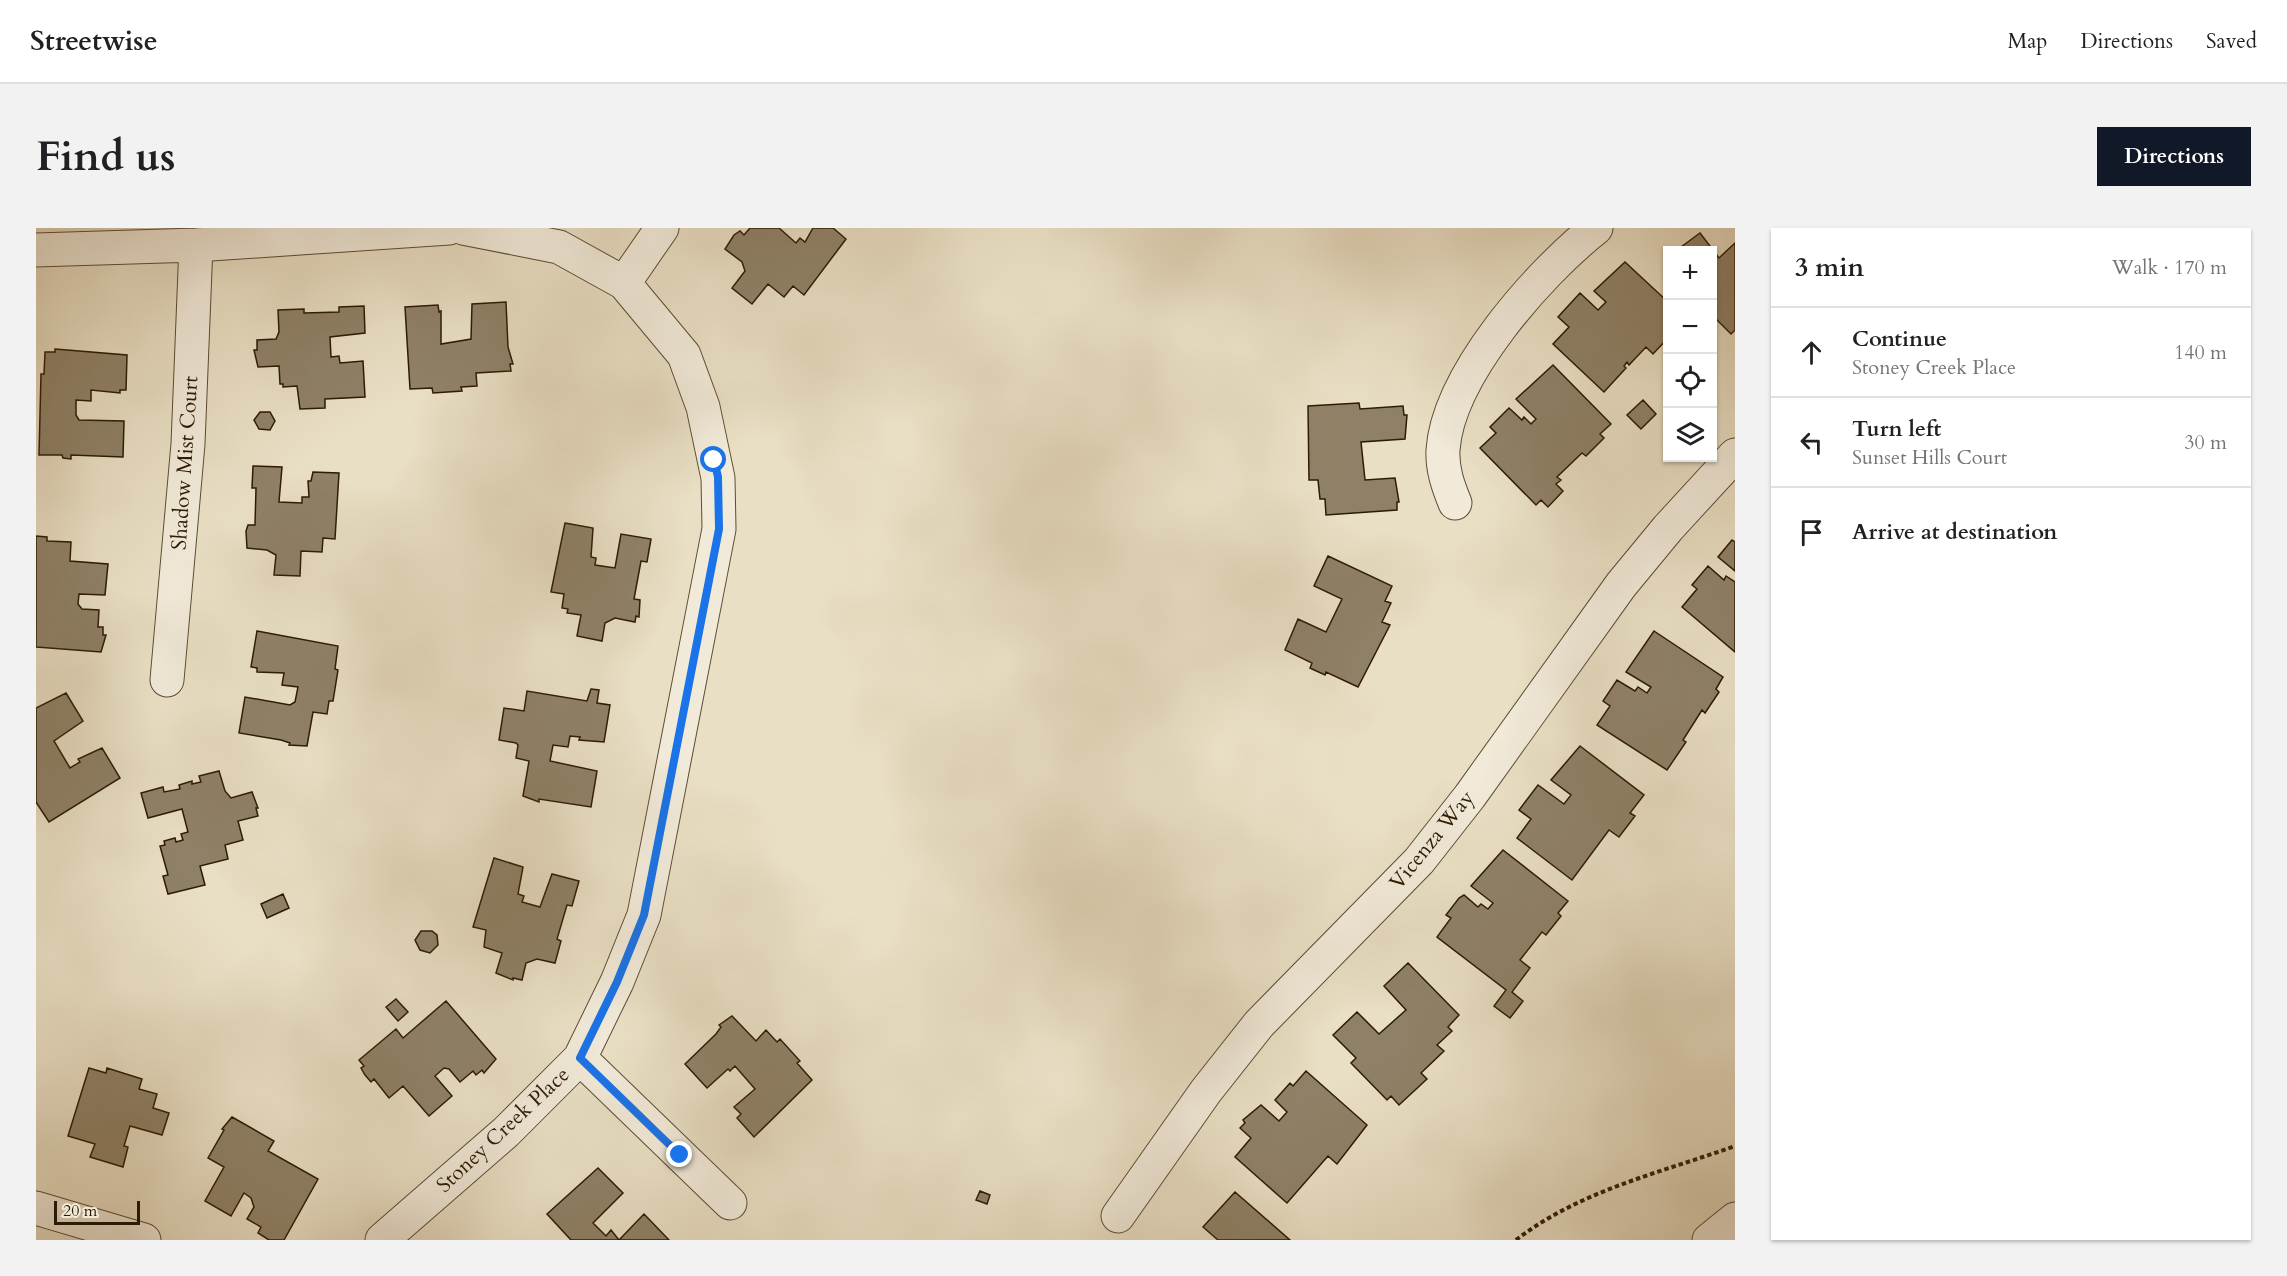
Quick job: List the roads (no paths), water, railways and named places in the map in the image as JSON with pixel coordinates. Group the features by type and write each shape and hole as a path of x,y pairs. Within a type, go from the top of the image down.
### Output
{"street":[{"path":"36,250 195,245 449,228"},
{"name":"Stoney Creek Place","path":"382,1240 506,1132 580,1058 617,982 644,915 719,529 718,477 703,406 684,355 624,283 559,247 463,228"},
{"path":"624,283 662,228"},
{"path":"1455,503 1448,484 1443,452 1450,414 1459,392 1494,336 1562,258 1596,228"},
{"name":"Shadow Mist Court","path":"167,680 188,444 195,245"},
{"name":"Vicenza Way","path":"1118,1216 1201,1098 1259,1024 1419,861 1470,796 1628,576 1735,455"},
{"path":"580,1058 730,1203"},
{"path":"36,1208 144,1240"},
{"path":"1709,1240 1735,1219"}]}
